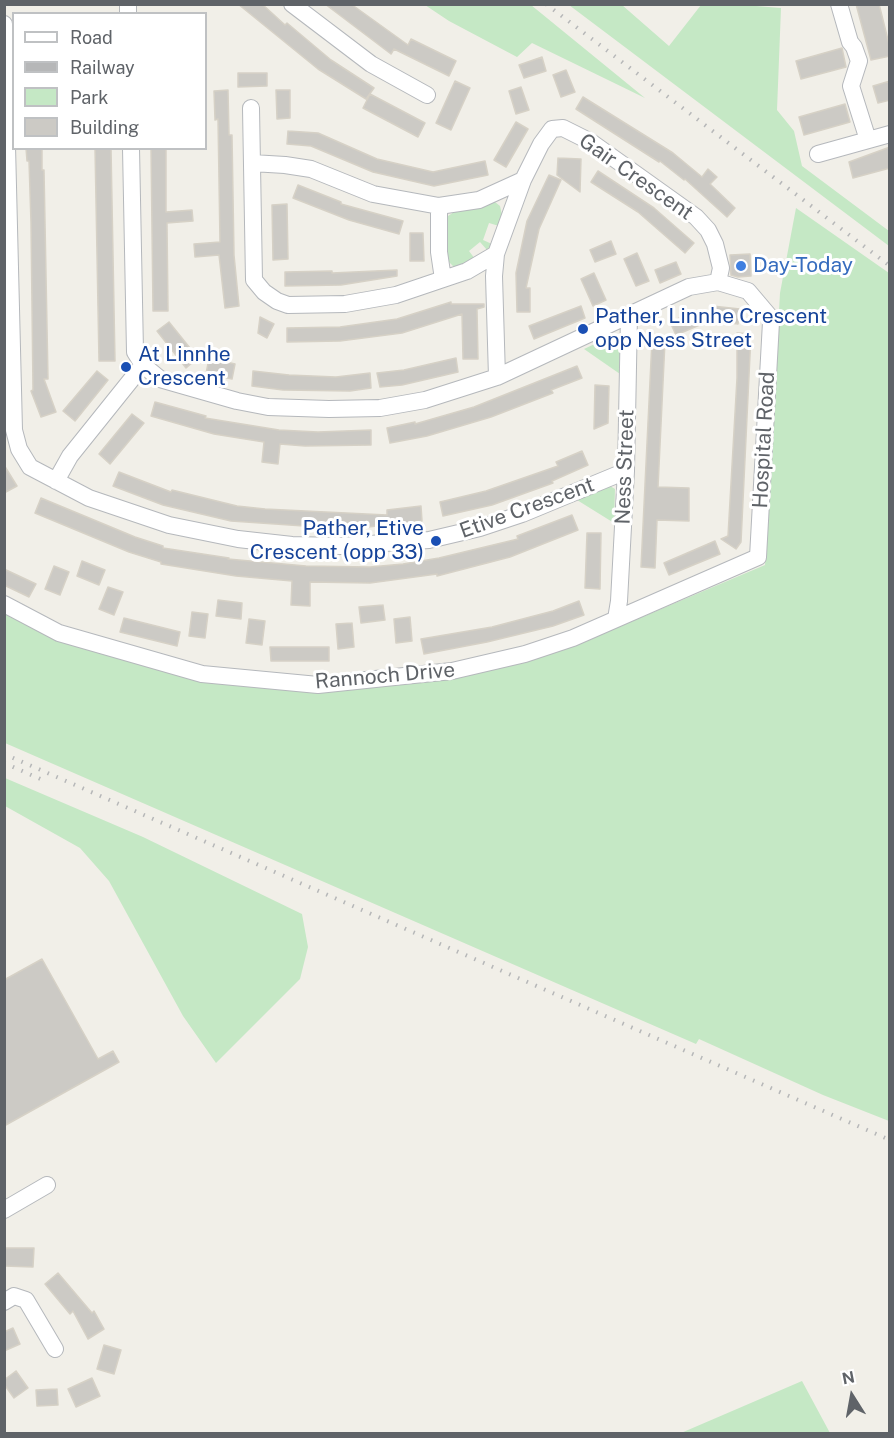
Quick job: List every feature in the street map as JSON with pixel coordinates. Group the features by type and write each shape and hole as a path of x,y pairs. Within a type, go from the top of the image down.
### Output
{"street":[{"path":"292,4 371,64 427,95"},
{"path":"839,4 850,42 859,61 851,86 868,140"},
{"name":"Etive Crescent","path":"4,24 14,430 19,449 30,467 100,502 204,534 292,545 340,546 429,540 480,528 522,514 626,471"},
{"path":"251,108 254,280 264,292 277,301 288,305 345,304 396,295 467,271 496,254"},
{"name":"Gair Crescent","path":"497,377 494,276 496,254 523,180 541,144 552,129 562,128 591,142 696,217 708,230 715,244 720,268 718,282"},
{"path":"818,154 890,134"},
{"path":"131,150 135,352 143,365 160,379 237,401 268,407 328,410 380,408 425,400 497,377 689,287 718,282"},
{"path":"252,163 285,165 311,170 373,194 439,206 478,200 523,180"},
{"path":"439,206 439,252 443,279"},
{"name":"Hospital Road","path":"718,282 748,291 770,317 758,557"},
{"name":"Ness Street","path":"616,619 626,471 629,315"},
{"path":"56,481 70,456 143,365"},
{"name":"Rannoch Drive","path":"4,604 59,633 202,674 318,685 430,674 478,666 573,638 758,557"},
{"path":"4,1210 47,1185"},
{"path":"4,1302 15,1296 26,1300 55,1349"}],"green space":[{"path":"731,4 781,8 777,110 794,131 802,166 889,231 889,246 569,5 622,5 669,46 701,5"},
{"path":"425,5 531,5 645,98 532,43 517,57 449,21"},
{"path":"495,202 500,206 502,215 499,226 489,223 483,240 492,244 487,250 480,242 469,251 475,259 454,267 449,262 444,245 448,216 454,212"},
{"path":"796,208 889,273 889,1121 823,1095 699,1039 696,1044 5,743 4,613 47,634 318,691 576,645 765,565 780,293"},
{"path":"616,334 621,343 620,374 584,349"},
{"path":"610,486 615,489 614,523 577,500"},
{"path":"5,778 143,837 302,914 308,947 300,979 216,1063 183,1016 109,881 80,848 5,806"},
{"path":"802,1381 830,1433 681,1433"}],"building":[{"path":"238,4 262,4 285,25 287,23 331,60 374,88 366,99 318,69"},
{"path":"325,4 351,4 408,45 411,39 456,61 449,76 394,49 391,54"},
{"path":"856,4 879,4 890,56 871,60"},
{"path":"842,48 846,67 801,79 796,61"},
{"path":"542,57 546,71 524,78 519,65"},
{"path":"566,70 575,92 561,97 553,75"},
{"path":"238,73 267,73 267,86 238,87"},
{"path":"455,81 470,88 451,130 436,123"},
{"path":"890,81 890,100 878,103 873,86"},
{"path":"521,87 529,110 516,114 509,91"},
{"path":"228,90 229,135 232,135 234,255 239,306 225,308 219,255 195,257 194,244 220,242 218,119 215,120 214,91"},
{"path":"276,90 290,90 290,118 277,119"},
{"path":"370,94 425,123 418,137 363,108"},
{"path":"583,97 673,153 702,177 708,169 717,177 710,184 735,208 727,217 685,179 660,161 576,109"},
{"path":"845,104 850,122 804,135 799,117"},
{"path":"516,122 528,129 506,167 494,160"},
{"path":"288,131 318,133 377,159 433,172 485,161 488,175 434,186 373,172 311,146 287,144"},
{"path":"890,147 890,168 853,178 849,162"},
{"path":"26,150 42,150 48,379 44,379 56,412 41,417 31,391 33,390 31,223 29,161 27,161"},
{"path":"95,150 111,150 115,361 99,361"},
{"path":"151,150 166,150 166,212 192,210 193,221 167,223 168,311 153,311"},
{"path":"558,158 581,159 580,192 557,175"},
{"path":"598,171 654,208 694,243 685,253 638,212 591,182"},
{"path":"549,175 561,180 539,229 526,288 530,288 530,312 517,312 516,273 527,221"},
{"path":"298,185 341,202 341,204 403,221 399,234 349,220 293,198"},
{"path":"287,204 288,259 273,260 272,205"},
{"path":"410,233 423,233 424,261 410,261"},
{"path":"611,241 616,254 595,262 590,250"},
{"path":"637,253 649,281 636,286 624,259"},
{"name":"Day-Today","path":"750,254 751,276 731,275 730,255"},
{"path":"676,262 681,274 660,283 655,270"},
{"path":"397,270 397,276 341,285 285,286 285,272 332,271 332,273"},
{"path":"594,273 606,300 593,306 581,279"},
{"path":"451,302 451,304 484,304 484,307 477,309 478,359 463,359 462,314 402,333 340,341 287,342 287,328 340,327 397,319"},
{"path":"581,306 585,318 534,339 529,326"},
{"path":"712,306 740,309 738,324 710,320"},
{"path":"696,311 702,324 676,335 670,322"},
{"path":"260,317 274,324 267,338 258,333"},
{"path":"169,322 198,358 186,368 157,331"},
{"path":"737,333 751,334 741,542 736,549 721,539 728,536 737,378"},
{"path":"652,340 665,341 658,487 689,488 689,521 657,520 655,568 641,567"},
{"path":"209,358 235,364 232,379 206,374"},
{"path":"456,358 458,372 402,385 380,387 377,373 404,370"},
{"path":"577,366 582,378 551,390 553,393 491,417 427,436 390,443 387,428 415,422 415,424 474,407"},
{"path":"97,371 108,380 75,421 63,411"},
{"path":"253,371 336,377 370,373 371,388 350,391 283,390 252,386"},
{"path":"595,385 609,386 608,423 594,429"},
{"path":"155,402 206,416 205,418 279,430 318,432 371,430 371,445 280,444 278,464 262,462 264,442 214,434 151,416"},
{"path":"132,414 144,423 110,464 99,454"},
{"path":"582,451 588,465 552,481 553,483 492,505 443,516 440,502 486,491 558,466 556,462"},
{"path":"4,465 17,486 4,493"},
{"path":"119,472 171,492 172,490 237,506 387,515 387,510 421,506 422,521 359,528 333,528 231,521 163,505 113,486"},
{"path":"41,498 135,537 163,546 163,548 228,559 306,566 370,567 439,558 518,539 517,536 572,515 578,530 510,557 437,576 437,574 370,583 310,582 310,606 291,605 292,581 236,576 161,564 161,562 129,552 35,513"},
{"path":"587,533 601,533 600,589 585,588"},
{"path":"715,541 720,554 669,575 664,563"},
{"path":"82,561 105,570 99,585 77,576"},
{"path":"54,566 69,572 60,595 45,589"},
{"path":"4,569 36,584 29,597 4,585"},
{"path":"108,587 123,592 114,615 99,609"},
{"path":"218,600 242,603 241,619 216,616"},
{"path":"579,601 584,615 553,626 424,654 421,639 492,627 553,611"},
{"path":"383,605 385,620 361,623 359,607"},
{"path":"192,612 208,614 205,638 189,636"},
{"path":"410,617 412,641 396,643 394,619"},
{"path":"124,618 180,632 177,646 120,632"},
{"path":"249,619 265,621 262,645 246,643"},
{"path":"352,623 354,647 338,649 336,624"},
{"path":"270,647 329,647 329,661 271,661"},
{"path":"42,959 98,1059 113,1051 119,1062 4,1126 4,980"},
{"path":"4,1248 34,1248 33,1267 4,1266"},
{"path":"58,1273 92,1313 94,1311 104,1329 88,1339 73,1311 70,1314 45,1284"},
{"path":"13,1328 20,1344 4,1351 4,1332"},
{"path":"104,1345 121,1350 114,1374 97,1369"},
{"path":"16,1371 28,1388 14,1398 4,1384 4,1380"},
{"path":"92,1378 100,1396 76,1407 68,1389"},
{"path":"57,1389 58,1405 37,1406 36,1390"}],"railway":[{"path":"546,4 890,266"},
{"path":"4,754 890,1140"},
{"path":"4,763 45,781"}],"place":[{"name":"Day-Today","path":"741,266"},
{"name":"Pather, Linnhe Crescent opp Ness Street","path":"583,329"},
{"name":"At Linnhe Crescent","path":"126,367"},
{"name":"Pather, Etive Crescent (opp 33)","path":"436,541"}]}
